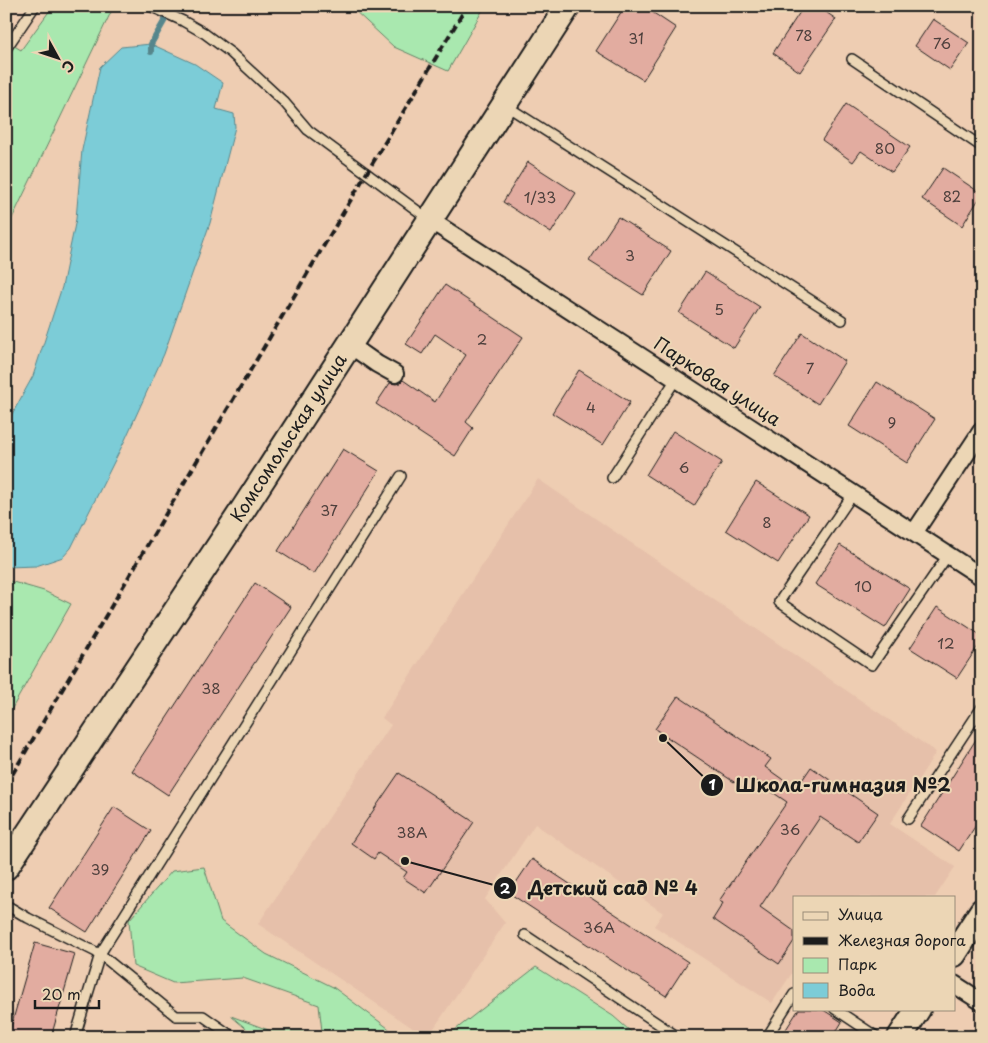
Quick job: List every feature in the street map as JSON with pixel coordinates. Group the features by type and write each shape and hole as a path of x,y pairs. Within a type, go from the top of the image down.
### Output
{"street":[{"name":"Комсомольская улица","path":"6,867 244,508 568,6"},
{"name":"Парковая улица","path":"430,220 982,577"},
{"path":"350,345 395,374"},
{"path":"914,534 982,430"},
{"path":"956,951 982,911"},
{"path":"956,985 982,1002"},
{"path":"900,1037 917,1010"}],"lane":[{"path":"6,49 35,6"},
{"path":"150,6 204,33 231,53 284,102 308,130 430,220"},
{"path":"852,59 982,147"},
{"path":"505,105 842,320"},
{"path":"612,478 676,379"},
{"path":"75,1037 100,954 401,476"},
{"path":"853,494 779,602 872,665 948,555"},
{"path":"908,819 982,707"},
{"path":"6,905 100,954 176,1016 202,1016 233,1037"},
{"path":"525,935 678,1037"},
{"path":"766,1037 793,996"},
{"path":"836,1010 877,1037"}],"shaded area":[{"path":"538,479 936,752 890,824 955,867 936,896 793,896 793,972 772,1003 654,926 663,913 535,824 485,899 505,923 428,1037 426,1037 258,924 391,725 382,718"}],"green space":[{"path":"53,6 100,6 111,12 6,231 6,41 21,50"},
{"path":"348,6 485,6 448,71 394,47"},
{"path":"6,580 44,591 71,604 6,719"},
{"path":"204,867 221,921 266,954 333,987 398,1037 256,1037 231,1016 271,1031 322,1031 319,1005 243,978 173,983 133,966 129,920 172,871"},
{"path":"536,967 613,1016 637,1037 446,1037"}],"water":[{"path":"151,44 195,64 223,83 216,109 234,114 235,127 210,223 164,354 125,440 71,548 63,557 36,566 8,567 6,566 6,425 33,376 62,287 76,219 82,150 100,67 121,47"}],"building":[{"path":"625,6 643,6 676,28 643,80 596,51"},
{"path":"804,6 817,6 836,19 800,72 773,53"},
{"path":"933,19 969,43 950,70 915,46"},
{"path":"846,104 910,147 892,172 861,151 853,162 822,140"},
{"path":"528,162 576,193 551,233 503,202"},
{"path":"943,168 982,194 962,226 922,199"},
{"path":"618,217 671,251 643,295 589,261"},
{"path":"705,272 760,307 734,348 679,313"},
{"path":"445,285 523,337 466,422 473,428 455,456 376,404 390,383 396,384 403,380 435,402 466,355 435,334 422,354 406,344"},
{"path":"802,333 845,361 818,404 774,376"},
{"path":"579,370 630,402 603,445 552,413"},
{"path":"877,382 935,419 907,463 849,426"},
{"path":"673,431 722,462 694,506 646,475"},
{"path":"343,449 379,471 314,574 278,551"},
{"path":"756,482 809,515 778,563 726,530"},
{"path":"840,545 910,589 885,628 815,584"},
{"path":"255,583 291,607 168,795 132,771"},
{"path":"937,607 982,636 982,640 957,678 910,648"},
{"path":"678,696 771,759 765,767 796,789 811,767 878,813 858,842 820,817 760,907 793,930 793,943 779,964 713,919 723,903 719,901 787,802 756,781 749,792 655,729"},
{"path":"982,730 982,816 959,851 921,826"},
{"path":"399,773 474,822 426,893 403,878 407,872 378,853 374,859 351,843"},
{"path":"114,807 151,831 87,932 49,908"},
{"path":"532,859 688,962 666,996 509,893"},
{"path":"35,943 75,954 51,1037 8,1037"},
{"path":"798,1010 824,1010 842,1022 833,1037 781,1037"}],"waterway":[{"path":"151,52 151,44 173,6"}],"railway":[{"path":"6,785 467,6"}],"place":[{"name":"Школа-гимназия №2","path":"663,738"},
{"name":"Детский сад № 4","path":"405,861"}]}
